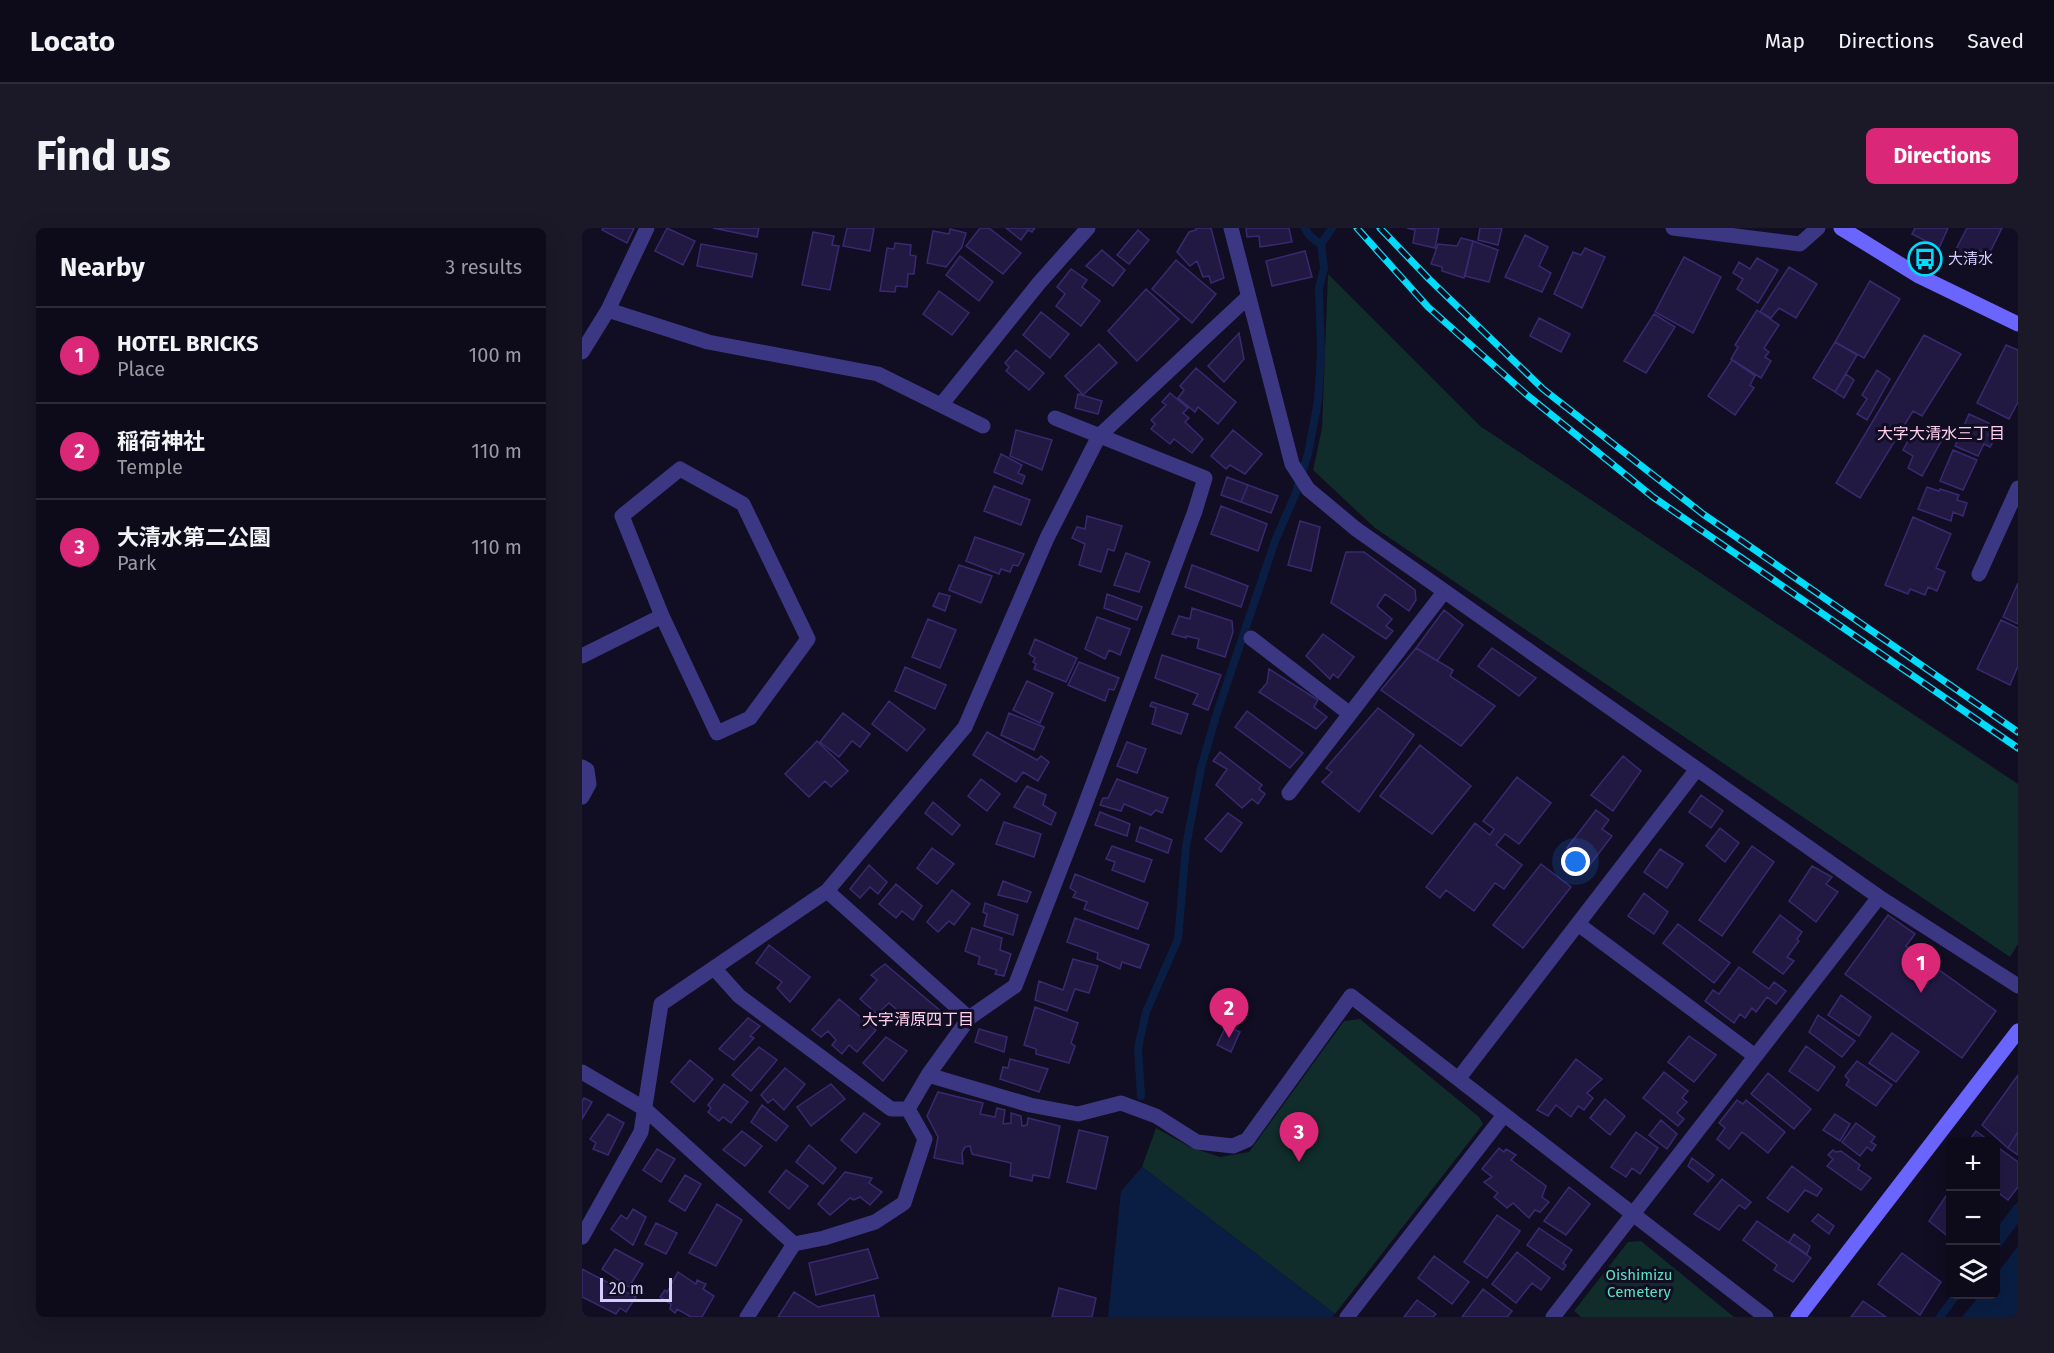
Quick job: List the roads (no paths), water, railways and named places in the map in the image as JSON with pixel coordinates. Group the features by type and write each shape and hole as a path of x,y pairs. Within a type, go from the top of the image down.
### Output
{"street":[{"path":"582,352 608,310 647,228"},
{"path":"941,405 1039,283 1089,228"},
{"path":"1231,228 1292,464 1308,489 1356,529 1696,769 1879,897 2018,986"},
{"path":"1673,228 1800,244 1818,228"},
{"path":"1841,228 1919,276 2018,324"},
{"path":"582,1237 641,1132 661,1004 826,891 965,727 1047,538 1099,436 1248,298"},
{"path":"608,310 708,342 878,375 983,426"},
{"path":"908,1110 928,1075 969,1018 1015,986 1083,813 1195,511 1204,478 1055,418"},
{"path":"680,469 743,504 808,639 750,718 717,733 662,616 622,516 680,469"},
{"path":"1979,574 2018,488"},
{"path":"1290,793 1444,592"},
{"path":"582,656 662,616"},
{"path":"1251,638 1350,714"},
{"path":"582,767 587,770 589,784 582,797"},
{"path":"1459,1078 1696,769"},
{"path":"826,891 969,1018"},
{"path":"1553,1317 1879,897"},
{"path":"1578,924 1755,1056"},
{"path":"714,968 739,996 891,1109 908,1110"},
{"path":"928,1075 1030,1105 1078,1114 1121,1103 1156,1116 1197,1142 1233,1146 1247,1140 1351,996 1766,1317"},
{"path":"1798,1317 2018,1031"},
{"path":"582,1072 645,1109 794,1244"},
{"path":"747,1317 794,1244 824,1238 875,1222 904,1203 925,1139 908,1110"},
{"path":"1347,1317 1504,1114"}],"water":[{"path":"1142,1167 1335,1314 1332,1317 1108,1317 1121,1191"},
{"path":"2018,1246 2018,1317 1962,1317 1977,1299 2000,1299 2000,1270"}],"waterway":[{"path":"1305,228 1312,238 1321,244"},
{"path":"1141,1096 1138,1048 1146,1012 1178,939 1186,846 1201,768 1216,716 1275,541 1295,495 1308,454 1318,401 1321,353 1319,288 1324,268 1321,244 1332,228"},
{"path":"2000,1231 2018,1207"},
{"path":"1997,1245 2018,1217"},
{"path":"1940,1317 1953,1299"}],"railway":[{"path":"1357,228 1428,307 1527,395 1653,497 2018,748"},
{"path":"1380,228 1429,279 1543,389 1703,514 2018,732"}],"place":[{"name":"大清水","path":"1925,259"},
{"name":"HOTEL BRICKS","path":"1921,993"},
{"name":"稲荷神社","path":"1229,1038"},
{"name":"大清水第二公園","path":"1299,1162"}],"district":[{"name":"大字大清水三丁目","path":"1941,433"},
{"name":"大字清原四丁目","path":"918,1019"}],"park label":[{"name":"Oishimizu Cemetery","path":"1639,1284"}]}
